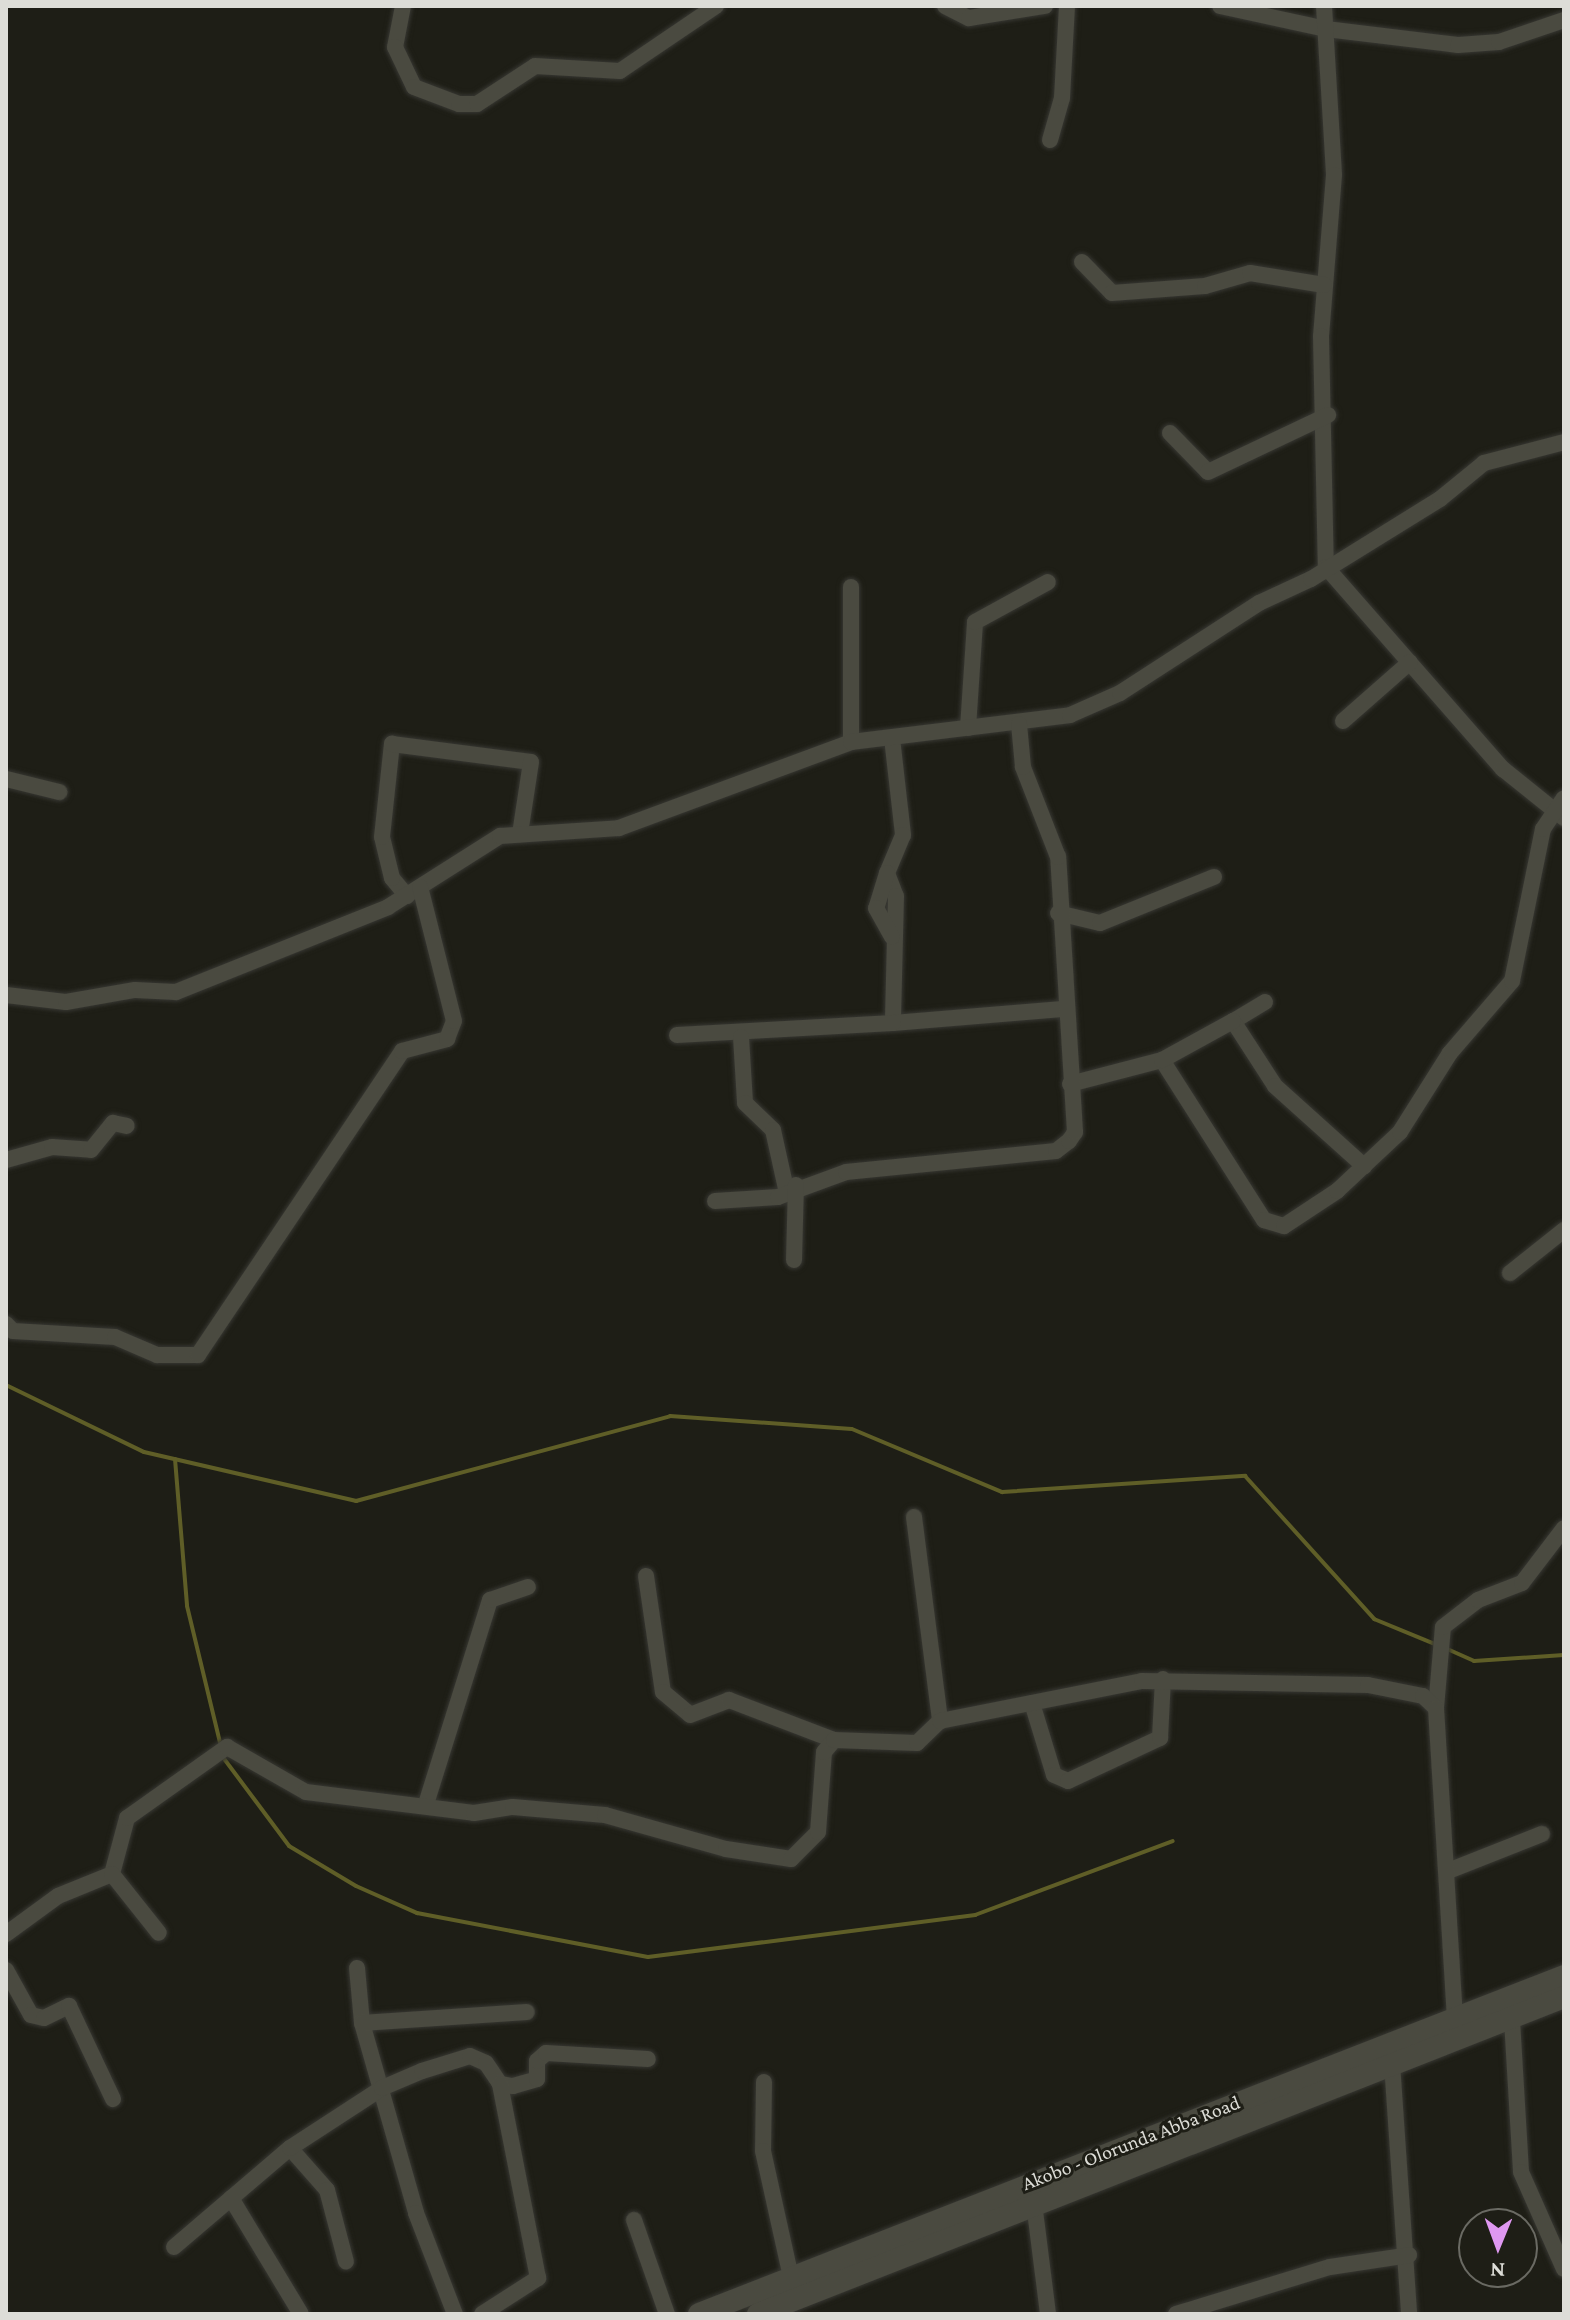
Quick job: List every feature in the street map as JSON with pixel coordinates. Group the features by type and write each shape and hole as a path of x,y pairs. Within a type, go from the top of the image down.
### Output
{"main road":[{"name":"Akobo - Olorunda Abba Road","path":"758,2314 1455,2019 1564,1976"},
{"name":"Akobo - Olorunda Abba Road","path":"699,2314 796,2296 1392,2063 1512,2020 1564,1997"}],"street":[{"path":"403,6 395,47 414,87 459,104 477,104 535,66 620,71 716,6"},
{"path":"945,6 969,18 1045,6"},
{"path":"1050,140 1062,98 1067,6"},
{"path":"1220,6 1326,29 1458,45 1499,42 1564,20"},
{"path":"1162,1060 1274,1228 1364,1166 1418,1111 1450,1053 1512,981 1543,829 1561,809 1503,769 1326,567 1320,497 1328,415 1324,285 1334,175 1324,6"},
{"path":"1082,262 1112,293 1205,286 1250,273 1324,285"},
{"path":"1170,433 1208,472 1328,415"},
{"path":"6,995 66,1002 135,990 176,992 413,892 500,836 619,828 851,742 1019,724 1070,715 1120,693 1440,499 1484,463 1564,442"},
{"path":"968,728 975,622 1048,582"},
{"path":"851,587 851,742"},
{"path":"1343,721 1410,662"},
{"path":"715,1201 791,1189 846,1172 1056,1151 1075,1132 1062,1009 1058,857 1023,767 1019,724"},
{"path":"892,738 903,835 887,873 896,896 892,937 893,1023"},
{"path":"6,1324 13,1331 115,1337 157,1355 198,1355 402,1051 447,1039 454,1021 413,892 392,878 382,837 392,744 531,762 520,834"},
{"path":"6,779 59,792"},
{"path":"1058,913 1100,923 1214,877"},
{"path":"1070,1084 1162,1060 1265,1002"},
{"path":"677,1035 741,1037 1062,1009"},
{"path":"1233,1021 1275,1086 1364,1166"},
{"path":"741,1037 745,1103 773,1130 791,1189 794,1260"},
{"path":"6,1160 52,1147 91,1150 113,1123 127,1126"},
{"path":"1510,1273 1564,1230"},
{"path":"914,1517 940,1721"},
{"path":"1455,2019 1436,1708 1437,1655 1443,1627 1478,1600 1522,1583 1564,1528"},
{"path":"646,1576 663,1692 690,1715 729,1700 834,1740 917,1743 940,1721 1163,1679 1368,1685 1423,1696 1436,1708"},
{"path":"426,1804 490,1600 528,1587"},
{"path":"1032,1703 1054,1775 1068,1781 1160,1738 1163,1679"},
{"path":"112,1874 127,1818 220,1750 306,1792 426,1804 474,1813 513,1807 605,1815 726,1849 791,1859 818,1832 824,1752 834,1740"},
{"path":"1448,1871 1542,1834"},
{"path":"112,1874 159,1933"},
{"path":"6,1934 58,1896 112,1874"},
{"path":"357,1968 362,2023 416,2213 455,2314"},
{"path":"6,1970 31,2015 44,2018 69,2006 113,2099"},
{"path":"362,2023 527,2012"},
{"path":"1512,2020 1521,2172 1564,2269"},
{"path":"500,2084 533,2084 546,2053 648,2059"},
{"path":"174,2247 290,2148 382,2088 470,2056 486,2063 500,2084 538,2278 482,2314"},
{"path":"1392,2063 1409,2255 1409,2314"},
{"path":"764,2082 763,2151 796,2296"},
{"path":"290,2148 327,2190 346,2262"},
{"path":"231,2198 301,2314"},
{"path":"1034,2203 1048,2314"},
{"path":"634,2220 667,2314"},
{"path":"1176,2314 1330,2267 1409,2255"}],"waterway":[{"path":"6,1385 144,1452 356,1501 670,1416 852,1429 1002,1492 1245,1476 1374,1619 1437,1645"},
{"path":"175,1459 187,1606 221,1747"},
{"path":"1445,1648 1474,1661 1564,1655"},
{"path":"222,1756 289,1846 356,1886 417,1913 648,1957 975,1915 1173,1841"}]}
